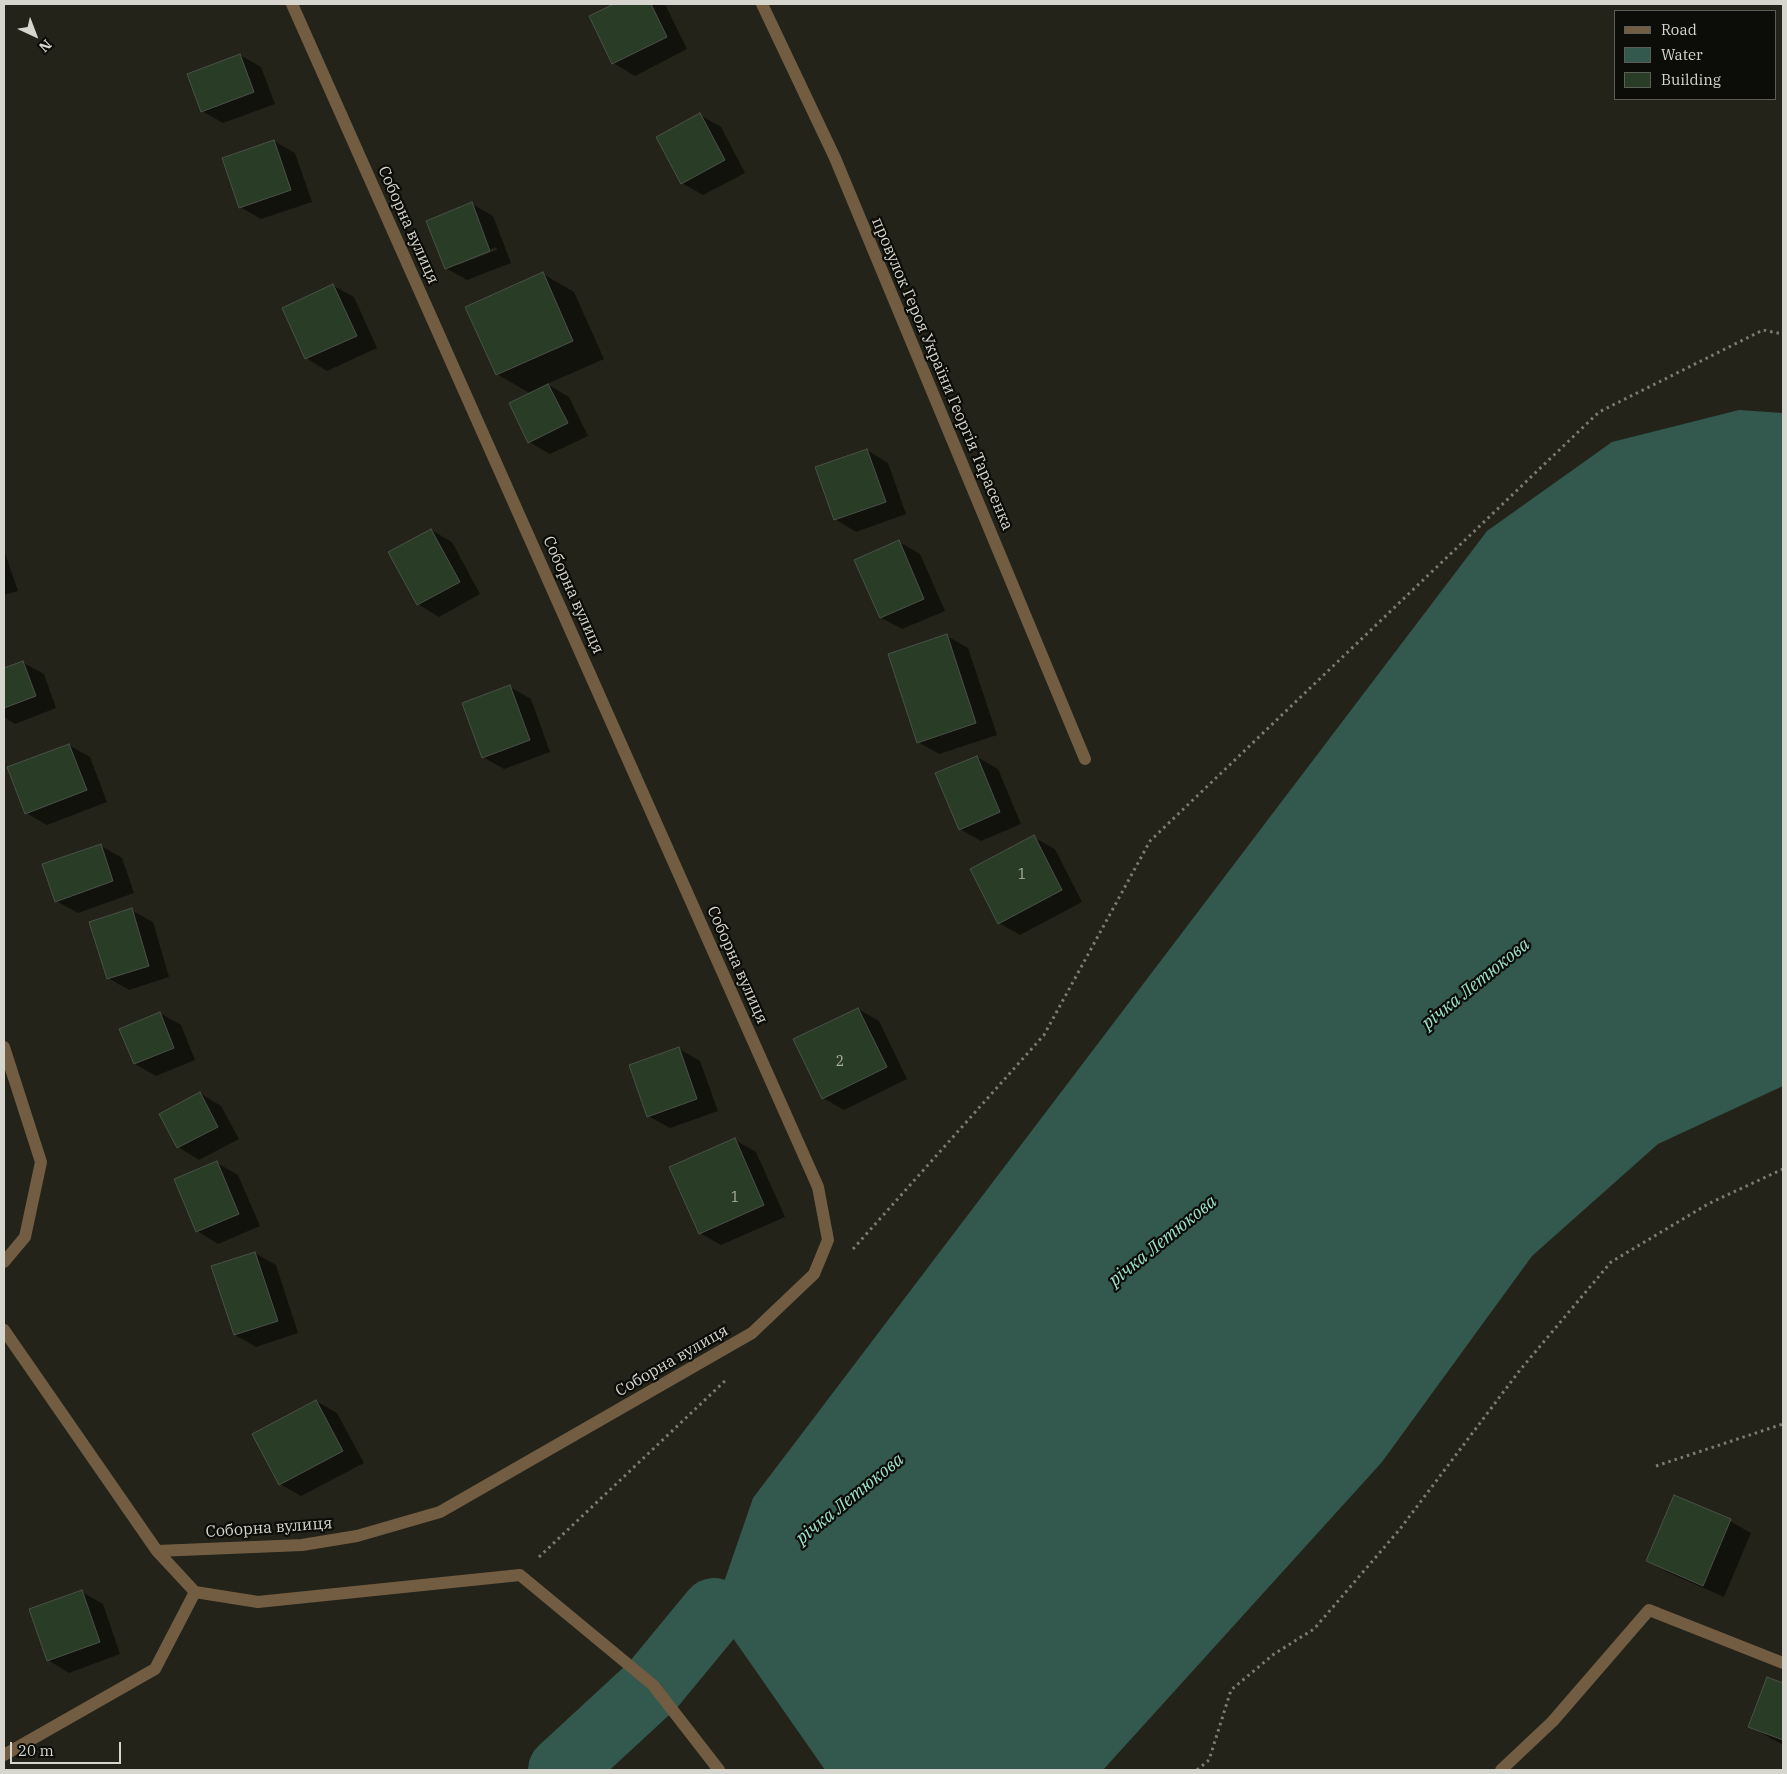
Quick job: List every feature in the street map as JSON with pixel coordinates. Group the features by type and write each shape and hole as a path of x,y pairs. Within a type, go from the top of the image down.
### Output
{"street":[{"name":"Соборна вулиця","path":"156,1551 302,1545 357,1536 440,1512 752,1333 814,1274 828,1240 818,1187 292,4"},
{"name":"провулок Героя України Георгія Тарасенка","path":"762,4 835,158 1085,759"},
{"path":"4,1047 41,1162 25,1237 4,1262"},
{"path":"4,1330 156,1551 195,1592 258,1602 520,1575 653,1685 719,1770"},
{"path":"4,1755 155,1669 195,1592"},
{"path":"1501,1770 1553,1721 1649,1610 1783,1663"}],"path":[{"path":"847,1256 1044,1035 1150,841 1599,412 1763,330 1783,334"},
{"path":"1197,1770 1209,1760 1231,1690 1274,1654 1314,1629 1400,1529 1520,1370 1611,1262 1708,1204 1783,1169"},
{"path":"520,1575 729,1377"},
{"path":"1656,1466 1783,1424"}],"water":[{"path":"1739,410 1783,413 1783,1086 1658,1144 1532,1256 1382,1462 1103,1770 825,1770 714,1611 753,1498 1487,531 1612,442"}],"building":[{"path":"614,4 651,4 667,37 612,64 589,16"},
{"path":"240,54 254,92 201,112 187,74"},
{"path":"700,113 725,160 681,184 656,137"},
{"path":"274,140 291,190 239,208 222,158"},
{"path":"472,202 490,251 445,269 426,221"},
{"path":"543,272 573,341 496,375 465,307"},
{"path":"333,284 357,336 305,359 282,308"},
{"path":"548,384 568,423 528,443 509,403"},
{"path":"867,449 886,502 834,520 815,467"},
{"path":"431,529 460,582 417,605 388,552"},
{"path":"899,540 924,599 880,618 854,560"},
{"path":"947,634 976,723 917,743 888,654"},
{"path":"23,661 36,696 4,708 4,668"},
{"path":"510,685 530,740 482,758 462,703"},
{"path":"69,744 87,790 25,814 7,767"},
{"path":"977,756 1000,812 959,830 935,773"},
{"path":"1034,835 1062,890 998,924 970,869"},
{"path":"101,844 113,881 55,902 42,864"},
{"path":"132,908 149,966 107,979 89,922"},
{"path":"858,1008 887,1067 822,1099 793,1039"},
{"path":"160,1012 174,1048 134,1064 119,1029"},
{"path":"679,1047 697,1099 647,1117 629,1065"},
{"path":"200,1092 218,1127 177,1148 159,1114"},
{"path":"735,1138 764,1205 699,1234 669,1167"},
{"path":"217,1161 239,1214 196,1232 174,1179"},
{"path":"255,1252 278,1321 234,1335 211,1266"},
{"path":"316,1400 343,1451 279,1485 252,1434"},
{"path":"1674,1495 1731,1519 1703,1586 1646,1561"},
{"path":"82,1590 100,1642 47,1661 29,1609"},
{"path":"1767,1677 1783,1683 1783,1740 1748,1727"}],"waterway":[{"name":"річка Летюкова","path":"561,1770 653,1685 714,1611"}]}
